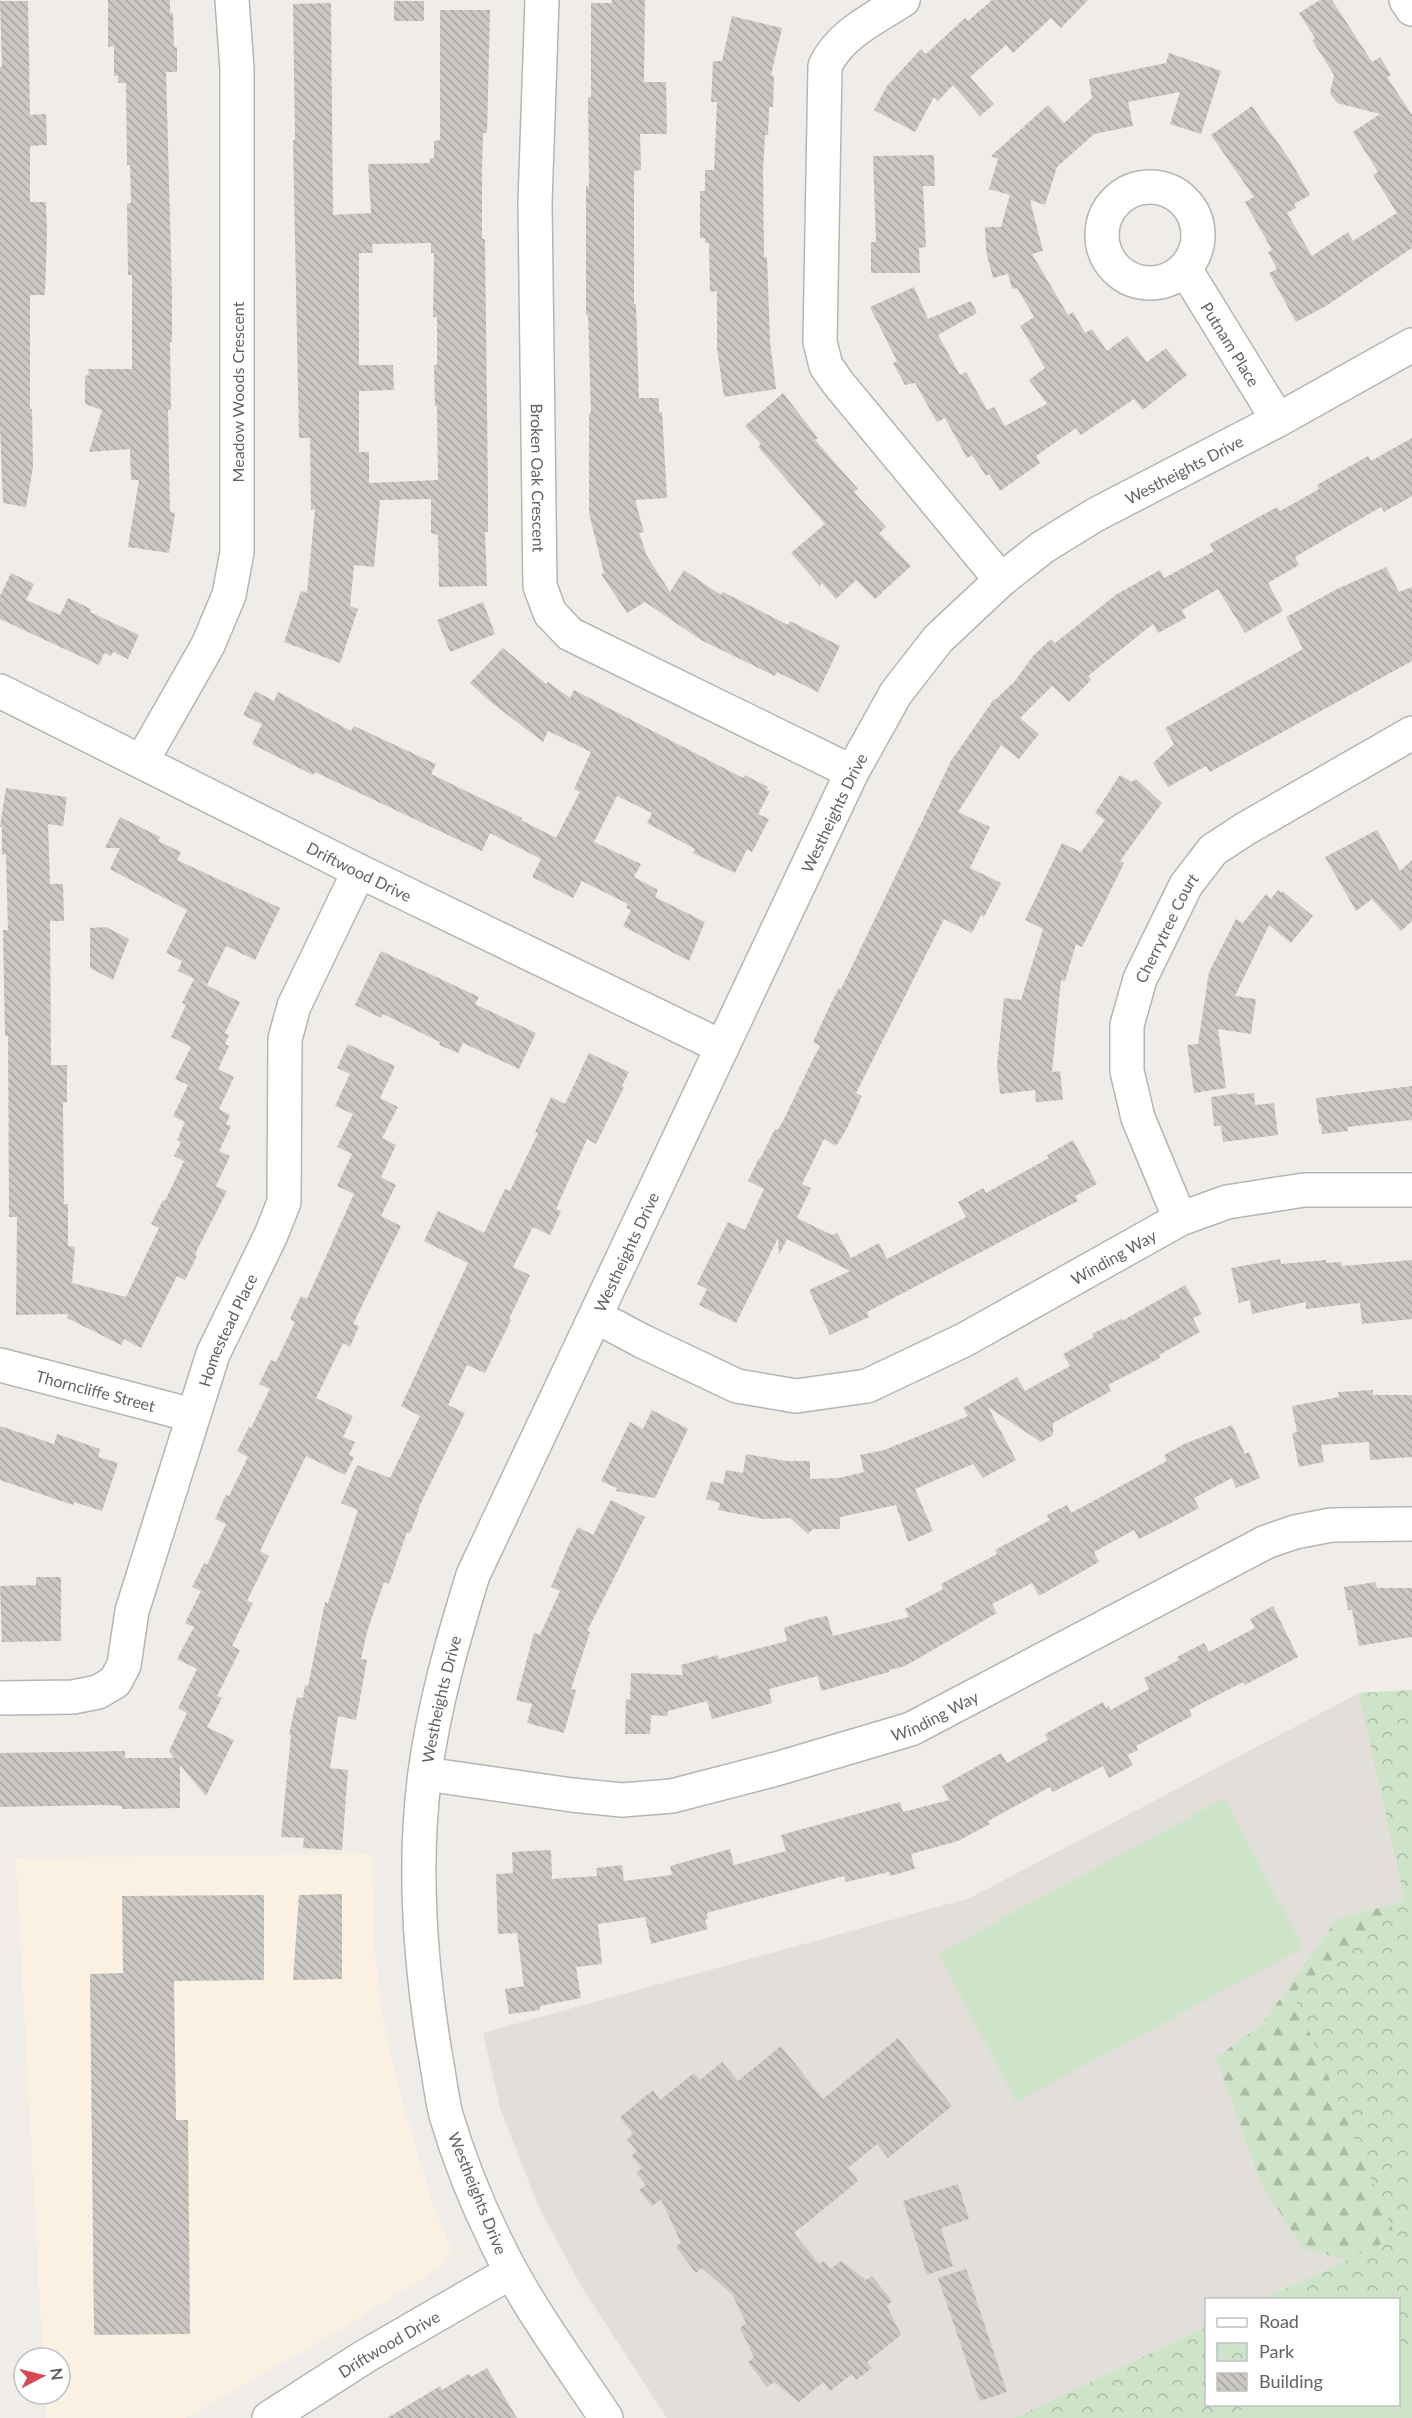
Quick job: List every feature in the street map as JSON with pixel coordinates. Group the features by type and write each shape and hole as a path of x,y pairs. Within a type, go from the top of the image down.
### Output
{"street":[{"name":"Meadow Woods Crescent","path":"142,761 208,645 229,595 237,552 237,69 232,0"},
{"name":"Broken Oak Crescent","path":"542,0 536,225 540,586 549,613 570,634 852,772"},
{"path":"903,0 843,40 831,53 825,66 820,342 825,366 1001,580"},
{"path":"1406,0 1412,9"},
{"name":"Putnam Place","path":"1185,269 1278,420"},
{"name":"Westheights Drive","path":"606,2418 511,2272 466,2170 446,2113 432,2032 424,1976 418,1878 425,1774 445,1667 473,1575 597,1317 852,772 896,693 938,639 1001,580 1043,547 1095,515 1278,420 1412,345"},
{"name":"Driftwood Drive","path":"0,692 359,871 722,1047"},
{"name":"Cherrytree Court","path":"1180,1219 1138,1119 1127,1071 1126,1025 1140,979 1186,885 1213,850 1245,829 1409,742"},
{"name":"Homestead Place","path":"0,1698 73,1697 98,1692 115,1682 124,1665 132,1611 213,1354 271,1235 284,1202 285,1039 294,1006 359,871"},
{"name":"Winding Way","path":"597,1317 737,1386 796,1396 867,1386 964,1340 1180,1219 1227,1202 1304,1190 1412,1190"},
{"name":"Thorncliffe Street","path":"0,1365 192,1415"},
{"name":"Winding Way","path":"425,1774 622,1800 672,1796 776,1769 911,1729 1266,1542 1295,1532 1331,1525 1412,1524"},
{"name":"Driftwood Drive","path":"269,2418 364,2357 511,2272"}],"shaded area":[{"path":"1359,1693 1405,1901 1396,2237 1266,2298 1205,2298 1205,2327 1014,2418 667,2418 581,2286 538,2205 501,2111 483,2033 970,1898"},
{"path":"372,1854 375,1954 382,2015 400,2093 431,2199 452,2251 443,2266 311,2347 185,2418 46,2418 46,2406 72,2406 72,2346 42,2346 16,1858"}],"green space":[{"path":"1412,1690 1412,2306 1354,2262 1303,2248 1261,2183 1216,2058 1262,2024 1337,1919 1405,1901 1359,1693"},
{"path":"1412,1690 1412,2418 1014,2418 1205,2327 1205,2406 1400,2406 1400,2298 1266,2298 1396,2237 1293,1993 1405,1901 1359,1693"},
{"path":"1225,1798 1303,1948 1016,2102 939,1953"},
{"path":"1406,2363 1412,2374 1412,2418 1210,2418 1254,2406 1400,2406 1400,2366"}],"building":[{"path":"108,0 170,0 170,13 173,13 174,47 177,47 177,72 166,72 172,293 171,410 168,410 170,512 175,513 169,553 128,547 139,480 131,480 130,449 89,452 102,410 85,404 85,376 89,375 88,369 132,369 132,275 128,275 127,203 131,203 130,165 127,165 126,83 118,83 118,76 114,76 114,46 108,47"},
{"path":"612,0 645,0 644,82 666,82 667,134 640,134 641,170 634,171 634,304 636,304 639,398 659,398 659,412 662,412 667,498 635,500 644,532 639,533 647,556 670,592 684,570 721,595 723,592 788,625 790,621 840,646 818,692 777,672 775,676 701,640 645,602 627,613 601,574 604,573 589,513 589,413 591,413 588,315 586,315 586,186 589,186 588,97 591,97 591,3 612,3"},
{"path":"992,0 1088,0 1061,28 1051,18 1013,53 1006,45 970,77 994,104 980,116 953,85 938,101 934,97 915,132 874,110 887,86 921,49 926,54 965,18 968,21"},
{"path":"1320,0 1332,0 1372,62 1380,57 1391,75 1387,77 1412,115 1412,248 1326,306 1296,322 1269,273 1277,269 1268,252 1272,250 1245,202 1254,197 1211,135 1252,106 1290,160 1310,195 1294,204 1296,208 1287,213 1312,256 1348,232 1353,241 1397,213 1373,175 1378,172 1353,132 1380,114 1337,103 1330,93 1334,75 1312,40 1315,38 1299,13"},
{"path":"0,1 28,1 30,115 46,114 47,145 30,146 30,202 46,202 47,232 45,295 30,295 30,409 32,409 33,467 26,507 3,503 0,426 0,67 2,67"},
{"path":"394,1 424,1 424,21 394,21"},
{"path":"331,3 333,215 371,213 368,164 430,163 430,158 434,158 434,141 440,140 440,10 490,10 487,133 483,133 482,170 482,239 485,239 487,586 439,587 438,535 431,533 431,499 380,500 374,567 354,565 350,606 358,609 340,663 284,642 301,591 307,593 315,509 311,510 310,438 299,438 293,140 295,140 293,4","holes":["431,243 431,253 434,253 433,317 437,317 437,365 434,365 438,480 369,483 369,452 359,452 359,391 394,390 393,365 359,365 359,253 373,253 372,244"]},
{"path":"732,16 782,28 771,75 774,76 773,107 769,107 763,171 764,257 767,257 770,342 776,389 724,397 717,348 717,291 710,292 709,243 705,243 705,238 700,238 700,191 705,191 705,170 714,170 717,102 711,102 713,61 722,61"},
{"path":"1169,53 1221,71 1201,134 1170,124 1180,92 1128,102 1133,126 1094,134 1057,167 1045,205 1030,200 1043,251 1032,254 1068,315 1073,312 1085,333 1092,329 1107,351 1127,336 1147,362 1166,348 1187,375 1143,410 1134,399 1081,435 1076,428 1036,456 1040,463 1000,491 989,474 986,476 972,455 967,458 945,418 937,422 915,383 905,385 893,363 897,361 870,307 914,287 928,319 971,301 977,313 938,335 960,375 966,372 987,410 994,407 1005,426 1047,404 1029,380 1045,368 1020,326 1034,317 1017,288 1012,289 1008,274 993,278 986,251 985,227 1001,227 1010,195 989,189 998,159 991,156 1048,105 1064,123 1092,98 1089,79 1166,63"},
{"path":"934,155 935,186 923,186 926,247 919,248 920,273 871,273 871,242 876,242 873,156"},
{"path":"783,393 818,438 815,440 858,489 854,492 886,527 879,533 911,566 875,599 856,580 836,599 822,583 820,586 791,553 825,524 758,447 761,444 745,426"},
{"path":"1412,438 1412,496 1384,512 1381,507 1295,557 1299,565 1268,583 1283,611 1245,633 1218,589 1182,610 1186,618 1158,633 1153,624 1088,676 1091,680 1069,702 1052,686 1020,718 1039,734 1019,759 1001,745 958,812 990,827 970,868 1001,883 984,917 981,915 972,933 944,919 856,1093 862,1096 846,1130 836,1146 824,1139 802,1184 811,1188 797,1218 832,1235 837,1233 851,1258 879,1243 887,1259 966,1217 958,1202 983,1188 986,1193 1049,1158 1047,1155 1073,1140 1097,1184 1075,1196 1078,1201 867,1312 869,1317 830,1335 809,1290 850,1271 787,1239 779,1255 778,1238 736,1323 699,1305 707,1289 697,1284 728,1222 745,1230 764,1189 748,1181 775,1129 778,1130 786,1115 820,1046 813,1042 832,1001 839,988 841,989 951,761 994,699 1015,681 1033,656 1051,639 1055,643 1117,594 1160,570 1164,578 1214,551 1210,544 1277,507 1280,511 1298,501 1319,489 1317,485 1368,456 1371,461"},
{"path":"1386,567 1399,592 1412,587 1412,661 1210,772 1206,766 1168,787 1153,763 1174,744 1165,728 1303,649 1286,617 1337,589"},
{"path":"11,573 34,584 26,600 60,615 68,598 91,609 90,612 139,635 128,659 113,652 111,656 104,653 99,665 0,619 0,596"},
{"path":"483,602 495,634 450,652 437,620"},
{"path":"503,648 546,684 548,682 570,698 574,690 743,778 745,775 768,787 766,790 770,791 758,814 769,819 752,852 747,849 735,873 693,853 695,849 647,823 652,813 617,796 594,842 641,864 634,877 658,890 655,897 705,922 689,961 623,926 631,910 626,908 628,904 582,881 573,898 532,877 541,859 490,833 482,851 315,772 313,775 252,744 262,724 243,715 255,691 274,701 278,692 351,731 354,726 436,764 431,774 522,818 521,820 556,838 580,792 574,789 591,752 548,731 543,742 470,683"},
{"path":"1120,775 1132,782 1136,779 1162,803 1120,861 1124,863 1105,902 1082,947 1076,944 1065,981 1061,980 1052,1072 1060,1071 1063,1100 1036,1102 1035,1090 1000,1094 997,1065 1004,998 1021,1000 1043,929 1025,920 1062,843 1081,852 1105,820 1095,813"},
{"path":"6,788 67,797 63,826 48,824 50,884 63,884 64,921 50,921 51,1065 67,1065 67,1102 63,1102 64,1204 68,1204 68,1246 75,1247 72,1283 126,1297 159,1228 151,1224 184,1161 174,1156 181,1142 177,1140 185,1122 173,1116 188,1085 175,1079 191,1047 171,1037 186,1005 182,1003 194,979 240,1002 225,1033 229,1035 225,1044 229,1046 218,1069 234,1077 219,1109 230,1115 226,1124 231,1126 219,1151 230,1156 216,1186 227,1191 195,1254 197,1256 185,1280 177,1276 141,1348 124,1339 121,1345 67,1318 68,1314 16,1315 17,1217 9,1217 8,1036 5,1036 3,930 8,930 6,854 2,855 2,827 0,827"},
{"path":"120,817 160,837 158,841 181,852 177,860 280,908 255,960 226,946 207,985 178,971 182,961 166,953 187,910 110,869 120,848 105,848"},
{"path":"1377,830 1400,871 1412,860 1412,921 1401,931 1372,899 1356,911 1325,857"},
{"path":"1278,890 1313,916 1291,943 1269,925 1235,996 1256,999 1251,1034 1218,1029 1226,1088 1194,1093 1187,1045 1198,1044 1209,972 1236,919 1243,923 1266,894 1271,899"},
{"path":"106,927 129,939 113,980 90,968 90,928"},
{"path":"381,951 479,997 475,1004 536,1033 519,1069 463,1043 458,1053 383,1014 381,1018 355,1005"},
{"path":"348,1044 395,1066 380,1098 398,1107 382,1138 396,1145 381,1177 396,1185 381,1216 401,1226 353,1324 359,1326 350,1347 343,1343 316,1398 353,1416 343,1437 355,1442 349,1455 354,1457 345,1475 306,1456 260,1551 269,1556 247,1601 253,1603 232,1646 240,1650 217,1696 222,1698 207,1727 234,1740 206,1796 180,1765 180,1808 122,1809 122,1806 103,1805 0,1807 0,1753 125,1751 125,1758 174,1758 169,1751 187,1713 178,1708 197,1669 177,1659 194,1627 185,1623 201,1591 192,1587 204,1563 207,1565 226,1524 215,1519 248,1457 237,1451 270,1389 259,1384 271,1360 276,1362 295,1322 290,1319 301,1296 307,1299 354,1194 337,1186 352,1154 337,1147 353,1114 335,1106 350,1074 337,1068"},
{"path":"589,1053 629,1072 622,1086 624,1087 596,1144 587,1139 556,1209 561,1211 550,1235 533,1227 513,1267 530,1275 485,1373 467,1365 448,1405 465,1413 418,1509 410,1533 407,1532 389,1584 384,1582 367,1632 361,1659 367,1660 356,1720 338,1716 330,1768 348,1770 342,1850 303,1848 304,1838 281,1837 291,1735 289,1735 297,1697 303,1698 305,1685 308,1686 325,1602 328,1603 358,1510 341,1503 357,1465 390,1478 420,1416 401,1406 468,1263 424,1241 438,1211 484,1233 505,1189 510,1191 538,1133 535,1132 551,1097 565,1104"},
{"path":"1412,1086 1412,1120 1347,1127 1348,1131 1322,1134 1316,1098"},
{"path":"1237,1093 1237,1095 1254,1093 1255,1105 1274,1103 1278,1135 1223,1142 1221,1126 1214,1126 1211,1097"},
{"path":"1280,1259 1281,1264 1326,1260 1326,1263 1341,1262 1342,1266 1412,1260 1412,1319 1362,1324 1360,1303 1306,1309 1306,1302 1252,1314 1250,1300 1239,1303 1231,1268"},
{"path":"1185,1285 1202,1314 1193,1318 1200,1332 1159,1355 1160,1358 1108,1385 1111,1391 1053,1423 1053,1435 1041,1442 988,1407 1016,1460 983,1478 973,1464 915,1489 933,1531 908,1542 896,1505 840,1517 840,1529 813,1529 808,1534 790,1518 764,1519 718,1510 720,1503 706,1499 711,1481 723,1484 726,1470 743,1473 746,1454 785,1461 810,1461 810,1479 839,1478 864,1472 860,1455 884,1450 968,1416 963,1408 1017,1377 1025,1391 1070,1366 1063,1354 1094,1337 1092,1334 1121,1319 1122,1321"},
{"path":"1373,1390 1373,1395 1412,1395 1412,1457 1370,1460 1369,1442 1321,1445 1324,1462 1299,1467 1292,1433 1297,1432 1292,1406 1339,1397 1338,1392"},
{"path":"652,1410 688,1429 655,1498 616,1491 617,1488 601,1481 630,1422 643,1429"},
{"path":"1232,1425 1245,1454 1249,1452 1260,1478 1236,1488 1232,1478 1194,1498 1199,1508 1171,1523 1139,1539 1134,1530 1094,1552 1099,1562 1039,1596 1032,1583 992,1604 997,1613 905,1666 821,1691 818,1676 769,1689 772,1703 712,1719 707,1701 668,1711 667,1716 651,1715 650,1734 625,1734 626,1699 630,1700 631,1673 683,1675 681,1665 718,1655 719,1659 787,1641 784,1628 811,1619 827,1616 833,1636 909,1617 905,1609 943,1589 941,1584 997,1554 995,1550 1050,1520 1047,1515 1067,1505 1071,1513 1167,1461 1164,1455 1184,1444"},
{"path":"0,1426 54,1444 57,1434 100,1449 98,1457 118,1463 102,1511 74,1502 73,1505 0,1480"},
{"path":"611,1500 645,1517 587,1631 590,1632 571,1689 576,1690 564,1733 527,1723 532,1704 516,1700 534,1633 540,1635 560,1591 551,1587 578,1527 593,1535"},
{"path":"36,1577 61,1577 61,1641 2,1642 0,1586 36,1585"},
{"path":"1375,1582 1377,1588 1412,1588 1412,1637 1359,1646 1352,1610 1348,1610 1344,1587"},
{"path":"1273,1606 1298,1657 1245,1685 1243,1682 1189,1710 1192,1716 1136,1746 1138,1750 1127,1755 1133,1765 1109,1778 1103,1766 1053,1792 1050,1787 988,1821 990,1824 958,1841 911,1854 915,1869 890,1876 889,1872 846,1882 844,1876 707,1913 708,1919 705,1920 708,1929 651,1944 645,1917 598,1924 602,1964 576,1967 581,1998 540,2006 540,2010 509,2014 505,1989 524,1986 517,1933 498,1934 496,1874 513,1873 512,1852 551,1850 552,1879 597,1876 596,1868 622,1865 624,1881 672,1875 670,1866 730,1849 734,1865 786,1851 781,1835 900,1802 903,1812 949,1800 942,1786 1001,1753 1007,1763 1048,1740 1045,1734 1103,1702 1106,1708 1109,1706 1111,1710 1149,1689 1144,1678 1179,1660 1177,1657 1204,1643 1209,1652 1255,1628 1250,1619"},
{"path":"342,1894 342,1979 293,1980 299,1895"},
{"path":"264,1895 264,1980 174,1981 176,2120 188,2120 190,2334 94,2335 90,1974 123,1973 122,1896"},
{"path":"898,2038 952,2106 888,2158 877,2144 848,2168 858,2181 794,2233 819,2264 824,2261 830,2269 841,2261 866,2280 872,2276 892,2301 887,2306 901,2335 867,2362 872,2368 856,2380 852,2374 830,2391 823,2382 799,2402 774,2382 767,2387 748,2362 754,2357 740,2328 746,2323 732,2294 702,2268 696,2273 676,2247 681,2243 661,2199 652,2206 639,2190 646,2185 636,2173 642,2168 631,2156 637,2151 627,2139 633,2134 620,2117 653,2090 660,2100 694,2073 700,2080 722,2062 738,2081 781,2046 823,2099"},
{"path":"958,2184 969,2219 941,2228 953,2266 927,2275 903,2201"},
{"path":"966,2269 1007,2392 980,2401 938,2278"},
{"path":"487,2368 517,2418 387,2418 440,2386 442,2390 469,2374 471,2377"}]}
